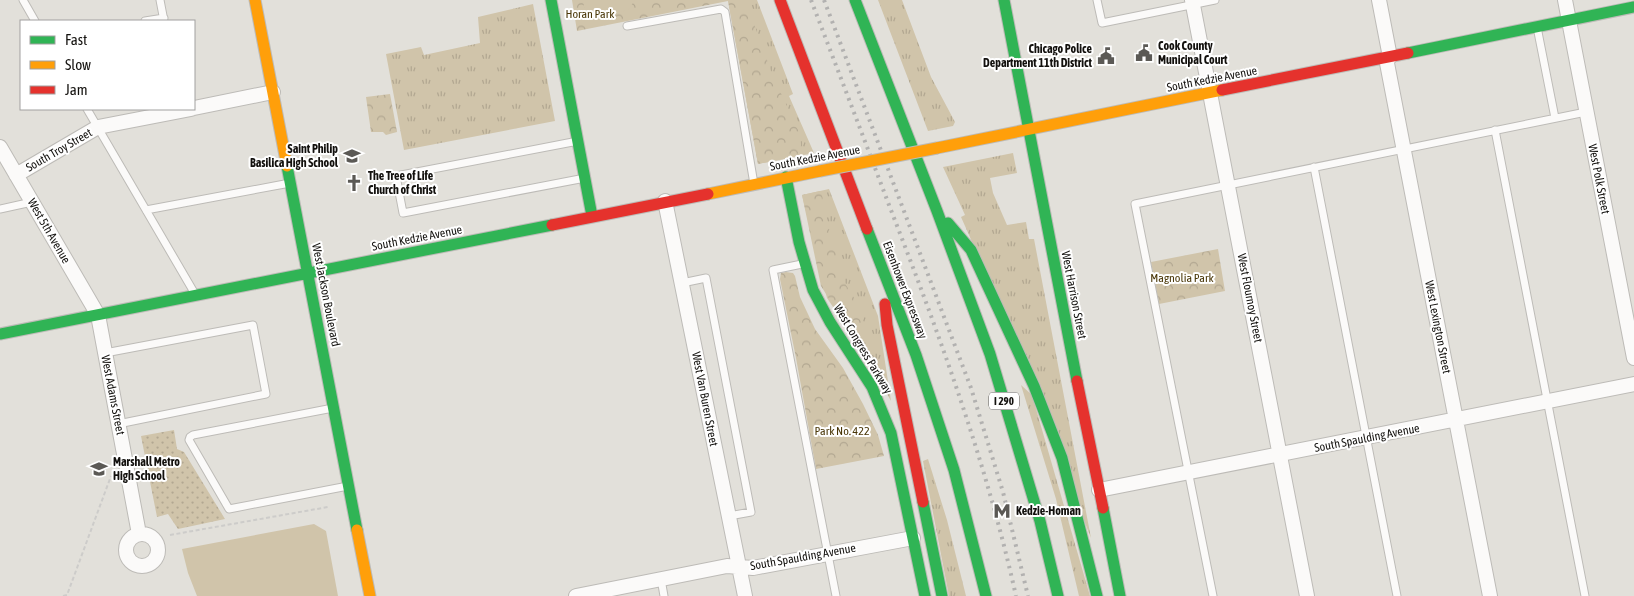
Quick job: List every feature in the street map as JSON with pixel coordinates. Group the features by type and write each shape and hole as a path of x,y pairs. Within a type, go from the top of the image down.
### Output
{"main road":[{"name":"West Jackson Boulevard","path":"255,0 370,596"},
{"path":"551,0 592,216"},
{"name":"Eisenhower Expressway","path":"780,0 916,355 954,470 986,596"},
{"name":"I 290","path":"855,0 990,354 1040,521 1058,596"},
{"name":"West Harrison Street","path":"1004,0 1120,596"},
{"name":"South Kedzie Avenue","path":"0,334 1210,94 1634,7"},
{"name":"West Congress Parkway","path":"786,177 803,264 820,306 862,370 888,423 894,443 925,596"},
{"path":"937,211 971,250 1034,386 1051,428 1068,480 1098,596"},
{"path":"879,262 887,325 942,596"}],"street":[{"name":"West Lexington Street","path":"1379,0 1404,149 1490,596"},
{"name":"West Polk Street","path":"1565,0 1634,358"},
{"name":"West Flournoy Street","path":"1193,2 1307,596"},
{"name":"South Troy Street","path":"195,107 273,92"},
{"name":"South Troy Street","path":"16,175 98,127 182,110"},
{"name":"West 5th Avenue","path":"0,147 98,314"},
{"name":"West Van Buren Street","path":"665,202 745,596"},
{"name":"West Adams Street","path":"98,314 139,534"},
{"name":"South Spaulding Avenue","path":"1099,490 1634,384"},
{"name":"South Spaulding Avenue","path":"576,596 590,595 727,566 753,568 913,538"}],"lane":[{"path":"23,0 35,20"},
{"path":"160,0 164,19"},
{"path":"1097,0 1102,23 1193,2 1215,0"},
{"path":"627,26 721,9 725,12 754,184"},
{"path":"1537,27 1555,118"},
{"path":"88,110 196,296"},
{"path":"1213,596 1190,472 1135,204 1586,112"},
{"path":"1495,130 1585,596"},
{"path":"578,141 396,176 403,213 585,178"},
{"path":"1314,167 1397,596"},
{"path":"146,210 290,183"},
{"path":"0,208 32,202"},
{"path":"803,264 773,270 836,596"},
{"path":"682,283 706,278 751,512 729,516"},
{"path":"105,353 253,325 265,386 266,394 118,424"},
{"path":"334,408 193,435 190,437 190,440 230,509 349,486"},
{"path":"661,580 664,596"}],"path":[{"path":"63,596 68,595 111,476"},
{"path":"170,535 328,507"}],"green space":[{"name":"Horan Park","path":"572,0 739,0 753,21 772,74 800,134 799,156 758,164 728,1 577,31"},
{"name":"Horan Park","path":"583,0 635,0 628,10 586,20"},
{"path":"728,0 757,0 793,94 789,96 814,153 758,164"},
{"path":"878,0 902,0 931,77 955,122 953,126 928,131"},
{"path":"533,4 555,121 404,150 386,54 421,47 424,55 480,43 478,17"},
{"path":"390,94 397,132 386,135 383,132 371,132 366,97"},
{"path":"1013,153 1017,173 990,178 993,193 1007,225 1026,222 1029,239 1034,239 1091,538 981,262 961,217 965,215 943,167"},
{"path":"829,189 878,316 891,401 868,359 827,298 802,195"},
{"path":"820,191 825,217 836,242 839,267 863,318 864,335 861,350 821,286 802,195"},
{"name":"Magnolia Park","path":"1218,249 1225,291 1159,304 1151,262"},
{"name":"Park No. 422","path":"781,273 793,273 795,276 800,297 815,329 843,368 863,404 878,435 884,456 816,469 780,279"},
{"path":"1021,385 1032,395 1090,596 1079,596 1056,499"},
{"path":"174,430 177,449 184,452 225,519 178,529 168,514 157,517 141,436"},
{"path":"928,459 947,520 966,596 949,596 923,461"},
{"path":"314,524 326,531 338,596 197,596 188,573 182,549"}],"railway":[{"path":"811,0 926,302 960,398 991,496 1016,596"},
{"path":"824,0 971,388 1003,492 1028,596"}],"traffic: fast":[{"path":"551,0 592,216"},
{"path":"855,0 990,354 1040,521 1058,596"},
{"path":"1004,0 1077,381"},
{"path":"1408,53 1634,7"},
{"path":"287,166 357,530"},
{"path":"786,177 799,242 813,290 830,322 872,387 891,433 925,596"},
{"path":"948,223 971,250 1034,386 1062,458 1097,596"},
{"path":"0,334 552,225"},
{"path":"867,229 916,355 954,470 986,596"},
{"path":"923,502 942,596"},
{"path":"1103,508 1120,596"}],"traffic: slow":[{"path":"255,0 287,166"},
{"path":"937,148 1222,90"},
{"path":"820,171 937,148"},
{"path":"708,194 820,171"},
{"path":"357,530 370,596"}],"traffic: jam":[{"path":"780,0 867,229"},
{"path":"1222,90 1408,53"},
{"path":"552,225 708,194"},
{"path":"885,304 887,325 923,502"},
{"path":"1077,381 1103,508"}],"place":[{"name":"Cook County Municipal Court","path":"1144,53"},
{"name":"Chicago Police Department 11th District","path":"1106,56"},
{"name":"Saint Philip Basilica High School","path":"352,156"},
{"name":"The Tree of Life Church of Christ","path":"354,183"},
{"name":"Marshall Metro High School","path":"99,469"},
{"name":"Kedzie-Homan","path":"1002,511"}]}
